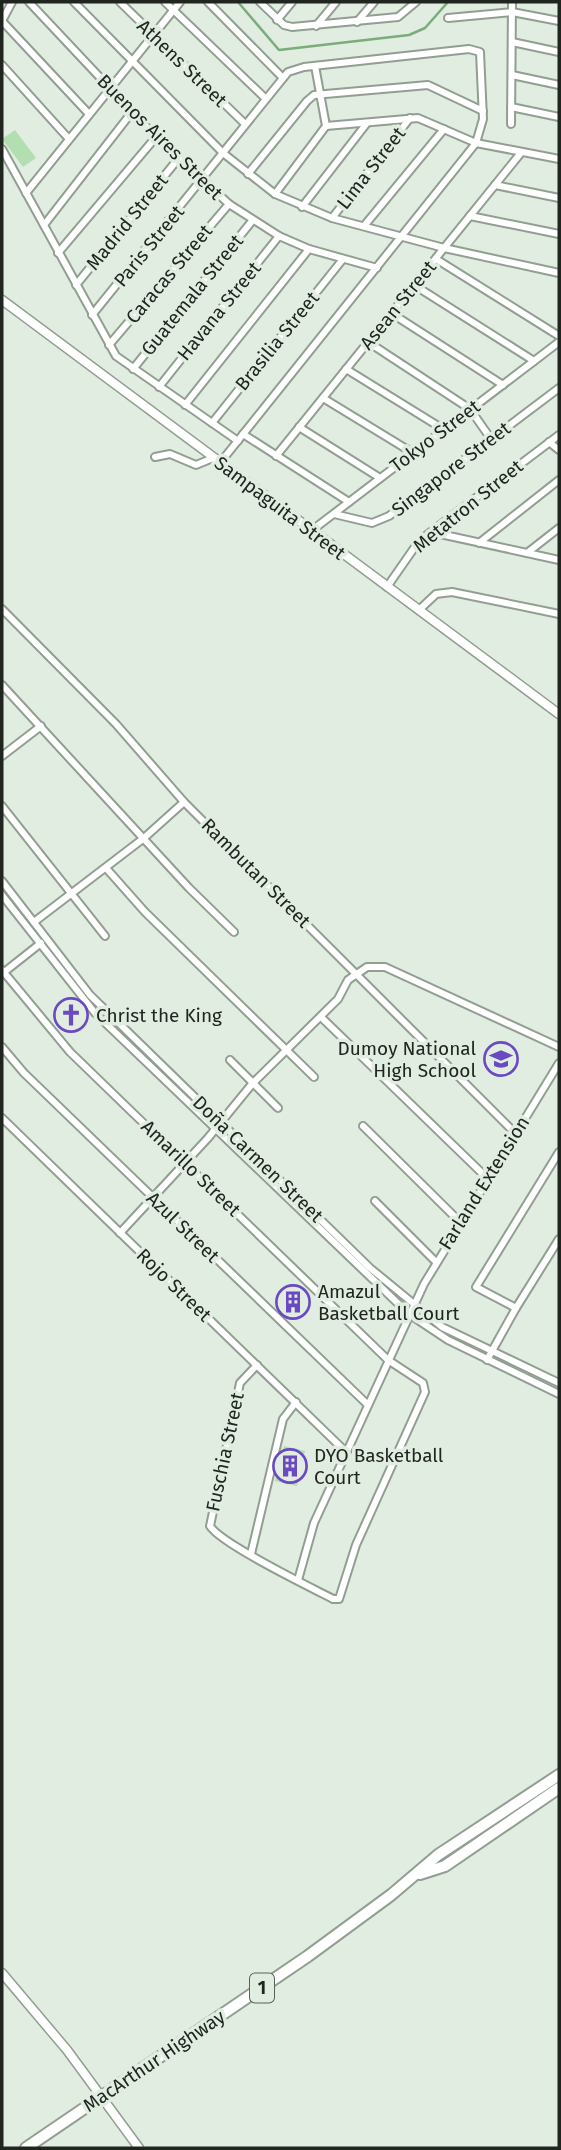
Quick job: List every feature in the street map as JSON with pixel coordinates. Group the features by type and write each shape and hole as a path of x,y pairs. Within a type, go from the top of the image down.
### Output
{"highway":[{"name":"MacArthur Highway","path":"26,2148 308,1956 418,1875 438,1855 559,1776"},
{"name":"MacArthur Highway","path":"418,1875 445,1866 559,1788"}],"street":[{"path":"12,2 2,21 89,114"},
{"name":"Buenos Aires Street","path":"29,2 178,159 251,221 309,249 377,268"},
{"path":"74,2 223,153 275,194 332,218 444,248 559,273"},
{"name":"Athens Street","path":"120,2 244,123"},
{"path":"164,2 265,98"},
{"path":"26,193 180,2"},
{"path":"155,457 170,454 196,466 216,460 238,441 477,143 482,128 481,58 480,52 473,48 315,66 296,69 282,77 208,2"},
{"path":"260,2 287,27 398,17 416,2"},
{"path":"277,20 292,2"},
{"path":"316,26 336,2"},
{"path":"357,22 374,2"},
{"path":"511,124 512,2"},
{"path":"447,18 512,12 559,22"},
{"path":"512,42 559,52"},
{"path":"2,65 69,139"},
{"path":"315,66 327,126"},
{"path":"512,75 559,85"},
{"name":"Paris Street","path":"92,315 202,181 282,77"},
{"path":"248,174 307,100 320,94 428,85 483,111"},
{"path":"511,107 559,117"},
{"path":"44,225 132,112"},
{"path":"275,194 327,126 410,118 426,120 477,143 520,154 559,159"},
{"name":"Lima Street","path":"332,218 410,118"},
{"path":"303,207 368,122"},
{"path":"364,226 444,129"},
{"path":"58,253 156,137"},
{"path":"2,149 116,356 238,441"},
{"name":"Asean Street","path":"276,456 520,154"},
{"name":"Madrid Street","path":"76,285 178,159"},
{"path":"495,185 559,198"},
{"name":"Caracas Street","path":"109,345 229,204"},
{"path":"470,216 559,234"},
{"name":"Guatemala Street","path":"133,369 251,221"},
{"name":"Havana Street","path":"159,387 279,236"},
{"path":"185,404 309,249"},
{"name":"Brasilia Street","path":"212,423 343,259"},
{"path":"436,259 559,336"},
{"path":"414,285 534,361"},
{"name":"Sampaguita Street","path":"2,300 559,714"},
{"path":"391,313 503,385"},
{"path":"368,342 470,409 491,439"},
{"name":"Tokyo Street","path":"311,531 559,342"},
{"path":"346,369 443,429"},
{"name":"Singapore Street","path":"334,514 364,522 378,521 559,388"},
{"path":"323,398 413,453"},
{"path":"299,427 380,478"},
{"path":"243,434 349,502"},
{"name":"Metatron Street","path":"387,587 411,550 431,532 559,435"},
{"path":"550,442 559,450"},
{"path":"479,543 559,480"},
{"path":"527,553 559,528"},
{"path":"431,532 559,560"},
{"path":"419,610 436,594 452,592 559,614"},
{"name":"Rambutan Street","path":"2,609 116,724 184,802 515,1133"},
{"path":"2,685 234,932"},
{"path":"2,756 41,726"},
{"path":"34,922 145,838 184,802"},
{"path":"2,806 106,936"},
{"path":"106,868 145,912 314,1077"},
{"name":"Doña Carmen Street","path":"2,881 34,922 43,942"},
{"name":"Doña Carmen Street","path":"2,895 43,942 95,1013 145,1054"},
{"path":"3,972 43,942"},
{"path":"120,1233 252,1084 338,999 348,979 367,967 385,967 559,1047"},
{"name":"Amarillo Street","path":"3,972 57,1040 388,1360 421,1380 425,1392 356,1545 343,1595 333,1599 298,1580"},
{"name":"Doña Carmen Street","path":"76,984 409,1314 438,1335 559,1394"},
{"path":"95,1013 101,1006"},
{"path":"321,1017 486,1178"},
{"name":"Azul Street","path":"2,1047 24,1073 368,1405"},
{"path":"230,1060 278,1108"},
{"name":"Farland Extension","path":"298,1580 309,1536 409,1314 436,1262 486,1178 559,1063"},
{"name":"Rojo Street","path":"2,1118 346,1452"},
{"path":"363,1126 460,1222"},
{"path":"516,1308 476,1287 559,1152"},
{"path":"375,1201 436,1262"},
{"name":"Doña Carmen Street","path":"329,1232 442,1327 559,1383"},
{"path":"487,1360 559,1239"},
{"name":"Fuschia Street","path":"257,1365 240,1383 210,1523 215,1532 298,1580"},
{"path":"251,1554 283,1419 296,1402"},
{"path":"2,1974 102,2097 139,2148"}],"green space":[{"path":"15,130 36,158 23,167 2,139"},
{"name":"DYO Basketball Court","path":"284,1446 305,1451 297,1486 275,1481"}],"waterway":[{"path":"238,2 279,50 409,35 425,28 448,2"}],"place":[{"name":"Christ the King","path":"71,1015"},
{"name":"Dumoy National High School","path":"501,1059"},
{"name":"Amazul Basketball Court","path":"293,1302"},
{"name":"DYO Basketball Court","path":"290,1466"}]}
